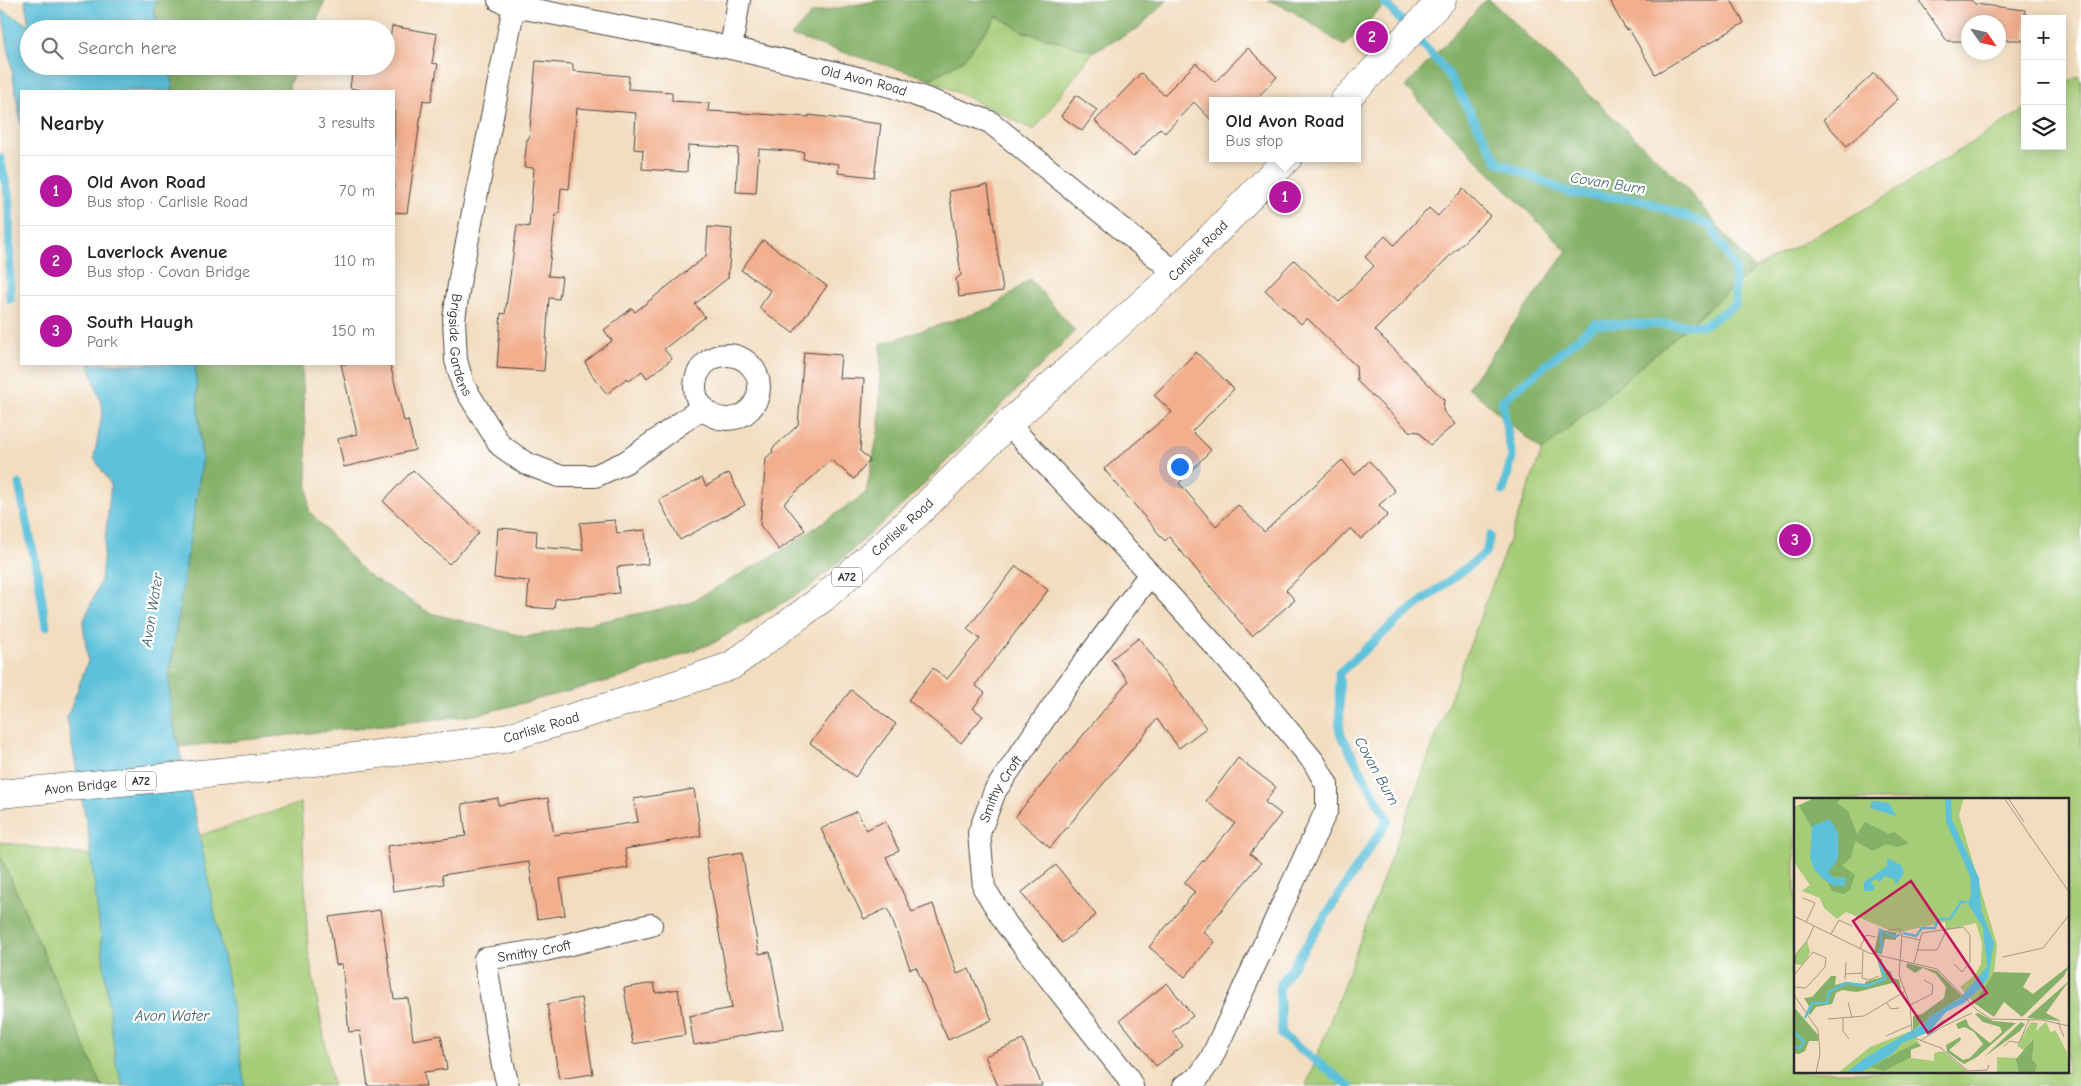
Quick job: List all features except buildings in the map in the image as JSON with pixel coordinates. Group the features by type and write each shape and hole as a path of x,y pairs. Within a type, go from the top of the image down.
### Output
{"main road":[{"path":"1347,97 1442,0"},
{"name":"Carlisle Road","path":"281,766 502,739 624,702 731,666 823,598 920,511 1008,424 1176,273 1284,162"},
{"name":"Avon Bridge","path":"0,794 281,766"}],"street":[{"path":"730,48 739,0"},
{"name":"Old Avon Road","path":"506,3 730,48 891,86 990,122 1176,273"},
{"name":"Brigside Gardens","path":"506,3 454,319 456,360 463,385 482,419 500,445 525,463 559,476 595,476 626,462 703,407"},
{"path":"1008,424 1150,574 1259,696 1314,762 1327,785 1327,809 1211,1059 1198,1078 1184,1086"},
{"name":"Smithy Croft","path":"1132,1086 1126,1074 1008,925 984,888 978,833 995,791 1066,687 1150,574"},
{"name":"Smithy Croft","path":"508,1086 485,959 545,950 651,925"}],"green space":[{"path":"156,0 325,0 317,20 157,20 153,10"},
{"path":"881,0 1168,0 1137,29 1094,51 1024,32 997,16 963,60 930,79 791,36 812,13"},
{"path":"1268,0 1389,0 1344,46 1291,10"},
{"path":"1486,0 1490,0 1681,182 1754,269 1542,451 1468,387 1567,251 1405,87"},
{"path":"997,16 1024,32 1094,51 1034,130 930,79 963,60"},
{"path":"170,75 293,75 289,85 290,90 173,90"},
{"path":"2078,76 2081,81 2081,1086 1306,1086 1542,451 1754,269 1870,206 2021,112 2021,150 2066,150 2066,84"},
{"path":"1030,279 1075,331 906,502 810,587 713,643 620,678 476,715 179,747 171,717 169,674 202,462 195,365 302,365 309,511 365,573 430,613 526,637 689,603 778,553 866,493 879,428 881,344 991,308"},
{"path":"301,803 308,950 333,1086 102,1086 0,855 0,842 122,860"},
{"path":"0,855 102,1086 0,1086"}],"water":[{"path":"25,0 156,0 153,10 157,20 28,20"},
{"path":"2,10 20,20 20,75 170,75 173,90 20,90 20,119"},
{"name":"Avon Water","path":"89,365 195,365 202,462 169,674 171,716 196,818 228,982 245,1086 124,1086 116,1064 88,831 67,718 88,661 83,623 101,580 111,484 94,458 103,409"}],"waterway":[{"name":"Covan Burn","path":"1383,0 1448,73 1498,162 1570,193 1641,200 1710,225 1735,269 1735,305 1705,325 1595,324 1502,401 1512,457 1503,491"},
{"path":"0,158 9,198 10,299"},
{"path":"19,484 46,626"},
{"name":"Covan Burn","path":"1349,1086 1282,1035 1279,987 1388,820 1340,733 1339,673 1400,618 1486,553 1490,536"}],"place":[{"name":"Laverlock Avenue","path":"1372,37"},
{"name":"Old Avon Road","path":"1285,197"},
{"name":"South Haugh","path":"1795,540"}]}
